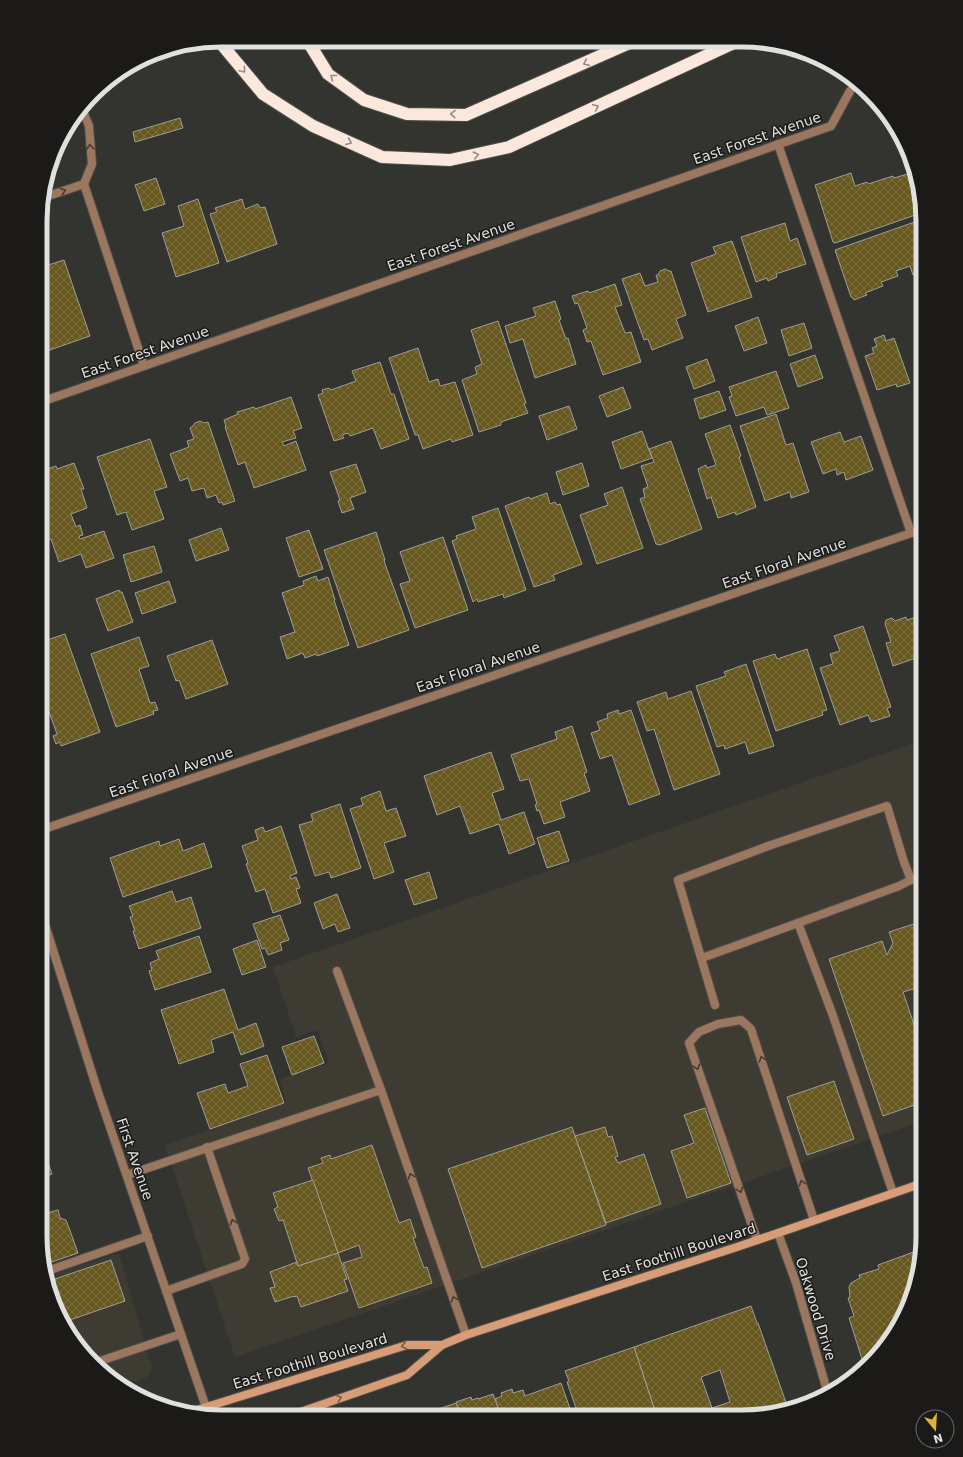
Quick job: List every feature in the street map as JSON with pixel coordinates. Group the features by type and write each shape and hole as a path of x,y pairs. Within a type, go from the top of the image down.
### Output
{"highway":[{"path":"224,47 263,94 313,126 382,156 450,160 509,147 727,47"},
{"path":"311,47 328,74 364,100 406,114 466,115 620,47"}],"main road":[{"name":"East Foothill Boulevard","path":"306,1410 407,1375 442,1345 466,1336 778,1233 916,1185"},
{"name":"East Foothill Boulevard","path":"212,1410 267,1387 408,1345 442,1345"}],"street":[{"name":"East Forest Avenue","path":"47,400 832,126 850,91"},
{"path":"84,114 89,126 92,164 84,184 144,366"},
{"path":"778,144 911,533"},
{"path":"48,196 84,184"},
{"name":"East Floral Avenue","path":"47,828 916,531"},
{"path":"702,958 899,886 911,880 887,806 771,845 678,880 715,1005"},
{"path":"798,923 832,1013 893,1193"},
{"name":"First Avenue","path":"47,931 98,1092 206,1410"},
{"path":"337,971 381,1090 466,1336"},
{"path":"757,1240 689,1043 699,1032 718,1024 742,1020 751,1029 814,1220"},
{"path":"127,1175 381,1090"},
{"path":"166,1291 242,1264 245,1258 208,1147"},
{"name":"Oakwood Drive","path":"778,1233 796,1283 826,1388"},
{"path":"50,1270 148,1236"},
{"path":"100,1361 181,1334"}],"shaded area":[{"path":"916,742 916,1123 235,1357 165,1145 286,1103 280,1079 329,1063 318,1030 296,1037 273,967"},
{"path":"119,1253 152,1368 146,1378 129,1384 106,1367 90,1351 70,1323 60,1303 51,1275"}],"building":[{"path":"180,118 183,128 135,142 133,132"},
{"path":"851,173 855,186 867,182 868,184 893,176 894,178 909,173 915,198 916,215 835,243 833,242 815,185"},
{"path":"156,178 165,204 144,211 135,185"},
{"path":"198,199 219,263 176,277 162,233 184,226 178,206"},
{"path":"242,199 245,209 258,204 260,208 265,207 277,244 227,262 210,214 217,212 215,208"},
{"path":"916,221 916,274 913,275 910,266 896,271 898,276 881,282 883,286 865,293 867,295 854,300 851,297 835,250"},
{"path":"785,223 790,241 797,238 806,264 776,274 777,277 768,281 767,278 756,282 741,237"},
{"path":"732,241 752,297 708,312 691,263 716,254 713,247"},
{"path":"64,260 90,336 47,351 47,265"},
{"path":"665,269 671,271 686,315 676,319 683,338 652,350 648,339 644,340 622,279 640,273 645,286 658,282 656,275"},
{"path":"615,284 622,305 615,307 625,333 631,332 641,362 603,375 591,341 587,342 583,330 587,328 578,303 575,304 572,296 588,291 589,293"},
{"path":"555,301 561,319 559,320 566,339 568,338 576,364 535,378 523,339 510,343 505,326 536,316 533,308"},
{"path":"758,317 767,343 744,351 735,326"},
{"path":"498,321 528,413 501,422 501,425 479,432 462,380 477,374 475,367 482,364 471,330"},
{"path":"804,323 812,348 789,356 781,330"},
{"path":"884,335 886,341 894,338 910,383 897,387 896,384 877,390 865,356 874,353 872,348 877,346 874,339"},
{"path":"418,348 429,382 438,379 440,386 455,382 473,435 452,442 451,439 423,449 418,435 415,435 389,358"},
{"path":"815,355 823,378 798,387 790,364"},
{"path":"707,359 715,381 694,389 686,367"},
{"path":"380,362 391,394 394,394 409,439 381,449 373,428 350,436 348,433 342,435 344,438 334,441 318,395 323,393 322,390 329,388 331,390 356,381 352,371"},
{"path":"776,371 789,408 767,415 764,407 736,416 729,397 732,396 729,387"},
{"path":"623,387 631,408 607,417 599,396"},
{"path":"719,391 726,410 700,419 694,399"},
{"path":"291,397 302,428 293,431 296,438 282,442 284,446 296,441 306,470 254,488 245,462 238,465 224,420 238,414 237,412 254,407 255,409"},
{"path":"569,406 577,429 547,440 539,416"},
{"path":"776,414 786,445 793,443 809,492 791,498 790,492 765,501 740,426"},
{"path":"200,421 204,423 208,422 235,501 223,505 222,502 219,503 216,495 207,498 204,488 192,491 188,478 180,481 170,454 189,447 187,441 194,439 190,428 195,423"},
{"path":"730,425 756,507 736,515 735,512 718,518 711,497 707,499 698,469 706,465 707,468 716,465 705,434"},
{"path":"642,431 652,458 621,469 612,442"},
{"path":"840,432 844,442 861,436 873,470 846,480 844,472 837,475 836,469 823,474 811,442"},
{"path":"150,439 167,487 154,491 164,519 132,530 126,512 117,515 97,457"},
{"path":"671,441 702,529 660,545 656,544 640,499 645,497 643,489 648,487 641,466 654,462 649,449"},
{"path":"74,463 84,489 81,489 87,508 71,514 76,527 80,525 83,535 79,536 80,539 104,531 114,558 86,568 81,554 59,562 51,539 47,540 47,469 56,466 57,469"},
{"path":"582,463 589,486 563,495 556,472"},
{"path":"356,464 366,492 350,498 354,509 342,513 338,501 340,500 330,472"},
{"path":"622,487 643,548 597,564 580,515 608,505 604,494"},
{"path":"547,493 550,504 555,502 557,505 560,504 582,564 553,575 555,580 534,587 505,506 529,497 530,499"},
{"path":"498,508 526,590 504,598 503,594 478,602 477,599 473,602 452,541 457,539 456,536 476,529 472,517"},
{"path":"221,528 229,550 196,561 189,540"},
{"path":"309,530 323,569 299,577 286,538"},
{"path":"376,532 385,560 384,561 409,630 358,648 324,550"},
{"path":"443,537 468,610 415,628 400,584 410,581 400,552"},
{"path":"154,546 162,572 131,582 123,555"},
{"path":"316,576 318,581 328,577 349,645 317,656 316,654 305,658 303,653 287,659 280,637 295,632 282,593 304,585 303,581"},
{"path":"169,581 176,602 142,614 135,593"},
{"path":"119,590 122,592 133,622 108,631 96,599"},
{"path":"906,617 907,620 916,617 916,658 893,666 886,643 891,642 885,624 886,620 892,618 895,621"},
{"path":"863,626 891,707 887,708 890,716 871,722 868,715 840,725 820,668 833,664 830,654 840,651 834,636"},
{"path":"65,634 100,732 61,746 60,742 56,744 53,736 57,734 47,706 47,640"},
{"path":"139,637 149,666 139,669 150,703 155,702 158,710 153,711 154,714 116,727 91,654"},
{"path":"212,640 228,684 186,699 179,680 176,681 167,656"},
{"path":"807,649 827,710 822,711 823,715 776,731 753,661 775,654 777,659"},
{"path":"746,664 774,746 749,754 745,742 725,749 724,745 717,747 696,686 726,676 724,672"},
{"path":"691,691 720,774 674,790 654,729 647,731 637,702 666,692 668,699"},
{"path":"618,710 619,714 631,710 660,794 629,805 612,755 600,759 591,733 600,730 597,722 608,718 607,714"},
{"path":"572,726 587,772 584,773 590,791 560,802 565,817 544,824 539,810 537,811 535,805 537,804 529,779 520,781 511,755 557,739 555,732"},
{"path":"491,752 504,789 492,793 501,820 524,812 535,844 509,854 499,824 470,834 460,806 437,815 424,776"},
{"path":"380,791 386,811 396,808 406,836 384,843 394,872 374,879 350,809 363,805 361,798"},
{"path":"340,804 361,868 331,878 329,872 315,876 299,825 313,821 311,814"},
{"path":"281,826 297,873 290,876 291,879 296,877 300,888 296,889 301,903 273,913 265,889 256,892 246,864 248,863 242,846 258,840 255,830 263,827 265,832"},
{"path":"559,831 569,861 547,868 537,838"},
{"path":"179,839 183,851 204,843 212,867 123,897 110,858 159,841 160,846"},
{"path":"429,872 437,898 414,905 405,880"},
{"path":"172,891 176,902 191,897 201,928 139,949 133,931 135,931 130,917 133,916 129,906"},
{"path":"337,894 350,928 338,932 335,924 323,929 314,903"},
{"path":"280,915 289,940 280,943 282,950 268,955 265,948 262,949 253,924"},
{"path":"916,923 916,988 903,992 916,1030 916,1104 883,1116 829,959 882,941 887,955 893,943 889,932"},
{"path":"199,936 211,972 155,990 149,971 152,970 150,963 159,959 156,951"},
{"path":"257,940 266,967 242,975 233,949"},
{"path":"224,989 238,1030 256,1023 264,1046 241,1055 233,1032 211,1040 214,1052 179,1064 161,1010"},
{"path":"314,1036 324,1063 292,1075 282,1047"},
{"path":"267,1055 284,1103 210,1129 197,1093 225,1084 228,1093 248,1086 240,1064"},
{"path":"834,1081 854,1139 807,1155 787,1097"},
{"path":"705,1108 731,1183 687,1198 671,1151 694,1143 684,1115"},
{"path":"572,1127 606,1225 482,1268 448,1169"},
{"path":"605,1127 608,1137 612,1136 618,1156 615,1157 618,1163 644,1154 661,1204 606,1223 575,1136"},
{"path":"372,1145 399,1223 410,1219 416,1237 413,1238 424,1268 427,1267 432,1283 359,1308 343,1263 362,1257 359,1245 338,1253 308,1168 323,1163 321,1158 330,1155 331,1159"},
{"path":"47,1160 52,1174 47,1176"},
{"path":"313,1180 338,1253 298,1266 283,1220 279,1221 274,1209 278,1207 273,1193"},
{"path":"58,1210 60,1218 66,1220 78,1253 49,1263 47,1248 47,1213"},
{"path":"916,1251 913,1270 903,1303 887,1333 873,1351 867,1357 862,1359 849,1318 854,1316 848,1298 850,1297 849,1287 851,1283 860,1278 859,1275 879,1269 878,1265"},
{"path":"338,1253 347,1279 344,1280 348,1291 301,1307 297,1296 275,1302 270,1288 275,1287 270,1272 297,1262 298,1266"},
{"path":"111,1260 125,1301 69,1320 60,1303 53,1280"},
{"path":"751,1306 787,1404 754,1410 655,1410 634,1347","holes":["720,1370 730,1402 712,1408 701,1377"]},
{"path":"634,1347 655,1410 577,1410 567,1382 569,1381 565,1371"},
{"path":"561,1383 571,1410 499,1410 495,1399 502,1396 501,1393 512,1389 513,1393 523,1390 525,1396"},
{"path":"493,1394 499,1410 459,1410 456,1402 471,1397 472,1400"},
{"path":"456,1403 459,1410 436,1410"}]}
